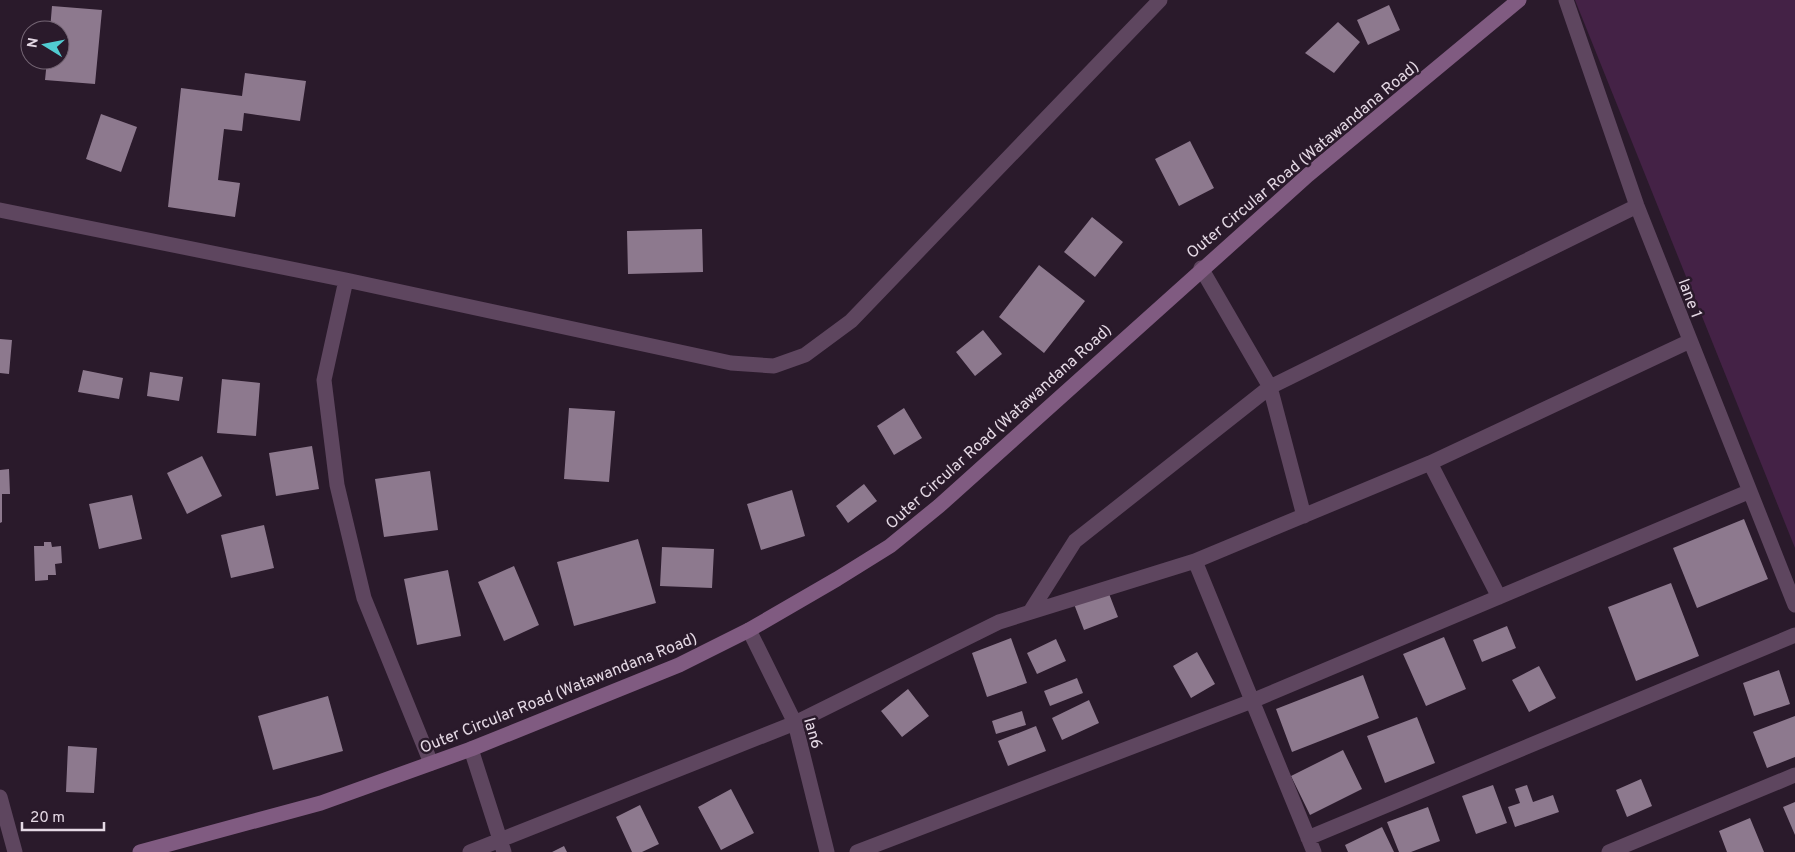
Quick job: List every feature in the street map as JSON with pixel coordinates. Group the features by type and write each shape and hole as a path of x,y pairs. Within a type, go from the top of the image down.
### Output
{"main road":[{"name":"Outer Circular Road (Watawandana Road)","path":"140,852 321,803 471,749 679,665 749,630 890,546 995,457 1201,268 1308,175 1519,0"}],"street":[{"path":"0,210 346,280 731,363 774,366 805,355 851,321 1160,0"},
{"name":"lane 1","path":"1566,0 1636,206 1748,492 1795,605"},
{"path":"1030,612 1075,541 1270,387 1636,206"},
{"path":"1201,268 1270,387 1304,516"},
{"path":"346,280 324,380 337,485 364,598 431,763"},
{"path":"470,852 503,846 795,723 999,622 1195,561 1304,516 1430,463 1690,341"},
{"path":"1430,463 1498,597"},
{"path":"856,852 1252,700 1748,492"},
{"path":"1195,561 1311,845 1795,635"},
{"name":"lan6","path":"749,630 795,723 828,852"},
{"path":"471,749 503,846"},
{"path":"1609,852 1795,775"},
{"path":"0,797 15,852"}],"shaded area":[{"path":"1575,0 1795,0 1795,548"}],"building":[{"path":"1389,5 1400,30 1368,45 1357,20"},
{"path":"52,6 102,10 95,84 45,80 46,70 70,70 70,20 51,20"},
{"path":"1338,22 1360,42 1334,73 1305,53"},
{"path":"245,73 306,81 300,121 244,113 242,131 224,129 218,180 240,183 235,217 168,207 181,88 242,96"},
{"path":"101,114 137,127 121,172 86,159"},
{"path":"1190,141 1214,188 1179,206 1155,159"},
{"path":"1092,217 1123,242 1095,277 1064,252"},
{"path":"702,229 703,272 628,274 627,231"},
{"path":"1039,265 1085,301 1044,353 999,317"},
{"path":"983,330 1002,354 975,376 956,352"},
{"path":"0,339 12,340 9,374 0,373"},
{"path":"83,370 123,378 119,399 78,392"},
{"path":"150,372 183,377 179,401 147,396"},
{"path":"222,379 260,383 256,436 217,433"},
{"path":"569,408 615,411 609,482 564,479"},
{"path":"904,408 922,438 894,455 877,426"},
{"path":"312,446 319,489 276,496 269,453"},
{"path":"202,456 222,496 187,514 167,473"},
{"path":"9,469 10,494 2,494 2,522 0,523 0,470"},
{"path":"430,471 438,530 384,537 375,479"},
{"path":"864,484 877,501 848,523 836,506"},
{"path":"792,490 805,536 761,550 747,504"},
{"path":"132,495 142,539 99,549 89,504"},
{"path":"1744,519 1768,579 1697,608 1673,548"},
{"path":"264,525 274,568 231,578 221,535"},
{"path":"638,539 656,603 574,626 557,562"},
{"path":"44,542 51,542 52,547 61,546 62,563 55,564 56,575 48,575 48,580 35,581 34,546 44,546"},
{"path":"662,547 714,549 712,588 660,586"},
{"path":"514,566 539,625 504,641 478,582"},
{"path":"448,570 461,636 417,645 404,579"},
{"path":"1671,583 1699,656 1636,681 1608,607"},
{"path":"1108,591 1118,617 1084,630 1074,604"},
{"path":"1507,626 1516,648 1482,662 1473,640"},
{"path":"1444,637 1466,689 1426,706 1403,654"},
{"path":"1011,638 1027,683 987,697 972,653"},
{"path":"1056,639 1066,661 1037,674 1027,653"},
{"path":"1197,652 1215,684 1191,698 1173,666"},
{"path":"1539,666 1556,698 1529,712 1512,680"},
{"path":"1779,670 1790,704 1754,716 1743,683"},
{"path":"1363,675 1379,718 1292,752 1276,709"},
{"path":"1077,678 1083,693 1050,706 1044,691"},
{"path":"908,689 929,716 902,737 881,711"},
{"path":"328,696 343,751 273,770 258,716"},
{"path":"1089,700 1099,723 1062,740 1052,718"},
{"path":"1022,711 1026,725 996,734 992,721"},
{"path":"1795,716 1795,757 1767,768 1753,732"},
{"path":"1417,717 1435,763 1385,783 1367,736"},
{"path":"1036,726 1046,751 1008,766 998,741"},
{"path":"68,746 97,748 94,793 66,792"},
{"path":"1343,750 1362,789 1310,815 1291,776"},
{"path":"1641,779 1652,806 1627,817 1616,790"},
{"path":"1493,785 1507,823 1476,834 1462,796"},
{"path":"1527,785 1533,802 1553,795 1559,812 1515,827 1508,807 1520,803 1515,789"},
{"path":"731,789 754,833 721,850 698,807"},
{"path":"1795,802 1795,835 1783,807"},
{"path":"640,805 659,844 642,852 632,852 616,817"},
{"path":"1428,807 1440,841 1411,852 1399,852 1387,822"},
{"path":"1750,818 1764,852 1727,852 1719,831"},
{"path":"1382,827 1394,852 1348,852 1345,845"},
{"path":"564,846 567,852 552,852"}]}
